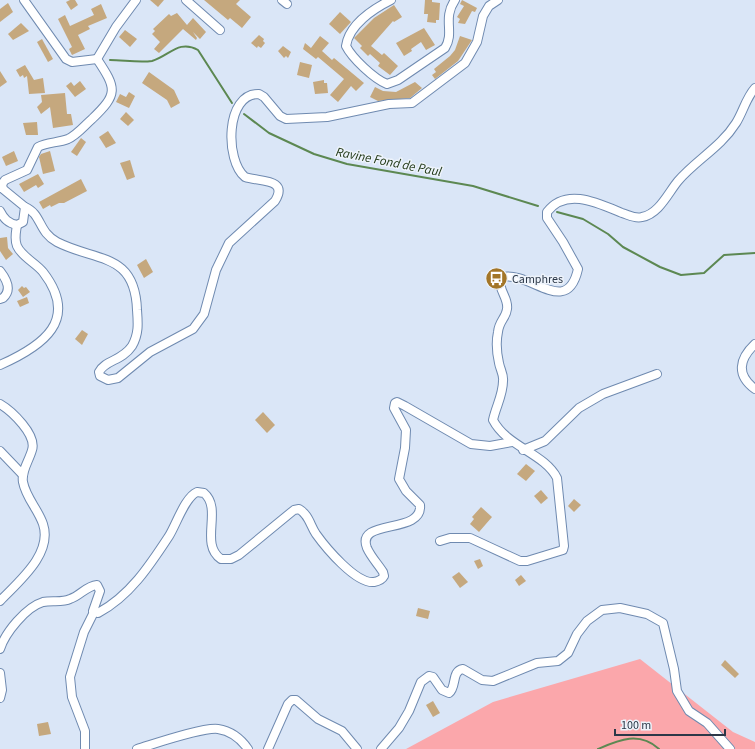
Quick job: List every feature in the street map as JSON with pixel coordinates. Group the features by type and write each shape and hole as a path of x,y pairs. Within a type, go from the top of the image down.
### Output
{"street":[{"path":"24,0 66,58 72,62 97,59"},
{"path":"97,59 116,27 136,0"},
{"path":"186,0 220,30"},
{"path":"391,0 372,10 352,32 347,39 346,46 354,58 378,79 387,84 398,80 445,48 449,36 448,12 455,0"},
{"path":"97,59 108,76 111,84 111,99 106,106 78,132 69,138 38,147 27,170 5,180 2,184 3,189 36,215 46,235 66,246 108,260 126,272 133,284 137,296 138,319 135,338 132,345 121,358 103,366 99,372 100,376 105,379 118,378 150,352 193,329 204,314 216,270 229,243 275,201 278,195 278,188 273,182 246,177 235,164 231,137 236,110 242,101 249,96 259,94 264,97 280,116 286,119 328,117 389,104 412,103 465,63 477,42 484,16 490,6 498,0"},
{"path":"440,541 450,538 470,538 520,561 527,561 563,550 564,546 557,478 552,470 512,442 496,426 493,420 502,394 504,379 499,363 497,334 499,322 507,310 507,304 499,286 500,281 502,277 510,275 554,291 564,292 576,281 578,269 563,242 547,218 546,212 558,201 573,199 590,200 636,218 644,217 658,208 679,180 713,150 728,134 737,122 755,88"},
{"path":"0,211 4,218 10,223 17,225 23,222 25,206"},
{"path":"0,365 16,358 36,345 51,331 58,317 58,303 52,286 43,272 17,246 15,239 17,225"},
{"path":"0,271 7,282 8,289 7,295 0,298"},
{"path":"755,344 742,360 741,370 745,380 755,389"},
{"path":"523,450 546,441 579,408 603,394 657,374"},
{"path":"94,612 101,612 132,587 169,536 190,498 194,493 199,492 205,494 210,501 211,543 214,551 221,559 231,560 239,555 294,510 299,509 304,512 316,534 348,570 367,582 382,579 383,572 367,547 366,540 368,534 374,530 411,520 420,508 420,505 406,491 399,479 405,448 406,430 394,408 395,403 405,406 470,444 490,446 512,442"},
{"path":"0,404 6,407 31,437 33,447 23,475 24,488 43,523 45,532 42,549 31,567 0,601"},
{"path":"0,451 23,475"},
{"path":"0,649 8,632 28,610 37,604 68,600 89,587 97,585 100,591 94,606 94,612 84,632 70,677 72,698 85,731 85,749"},
{"path":"381,749 398,728 409,711 421,682 426,678 433,677 442,690 449,693 454,688 457,672 459,670 463,669 482,680 493,681 537,663 558,661 568,653 577,634 594,615 602,610 620,608 647,614 663,623 674,670 677,691 689,711 707,722 730,749"},
{"path":"0,672 2,690 0,698"},
{"path":"268,749 287,707 290,702 296,700 318,719 342,731 357,749"},
{"path":"137,749 210,729 227,731 244,742 248,749"}],"shaded area":[{"path":"640,659 733,732 755,742 755,749 406,749 493,702"}],"building":[{"path":"75,0 78,5 71,10 66,2"},
{"path":"150,0 164,0 158,7"},
{"path":"204,0 240,0 236,4 251,17 242,28 230,18 228,20"},
{"path":"425,0 432,0 432,2 440,3 439,20 436,20 436,23 427,22 428,14 424,14"},
{"path":"462,0 477,8 475,12 472,11 465,24 458,23 460,19 457,17 464,6 460,4"},
{"path":"8,3 13,12 0,22 0,9"},
{"path":"101,4 107,18 88,26 90,29 78,35 85,49 72,55 69,49 72,47 58,19 65,15 70,26 94,15 91,9"},
{"path":"394,5 402,17 394,22 393,21 371,46 382,55 384,53 398,66 390,75 378,66 380,63 370,54 368,56 360,48 362,46 354,38 374,18"},
{"path":"340,12 351,22 340,34 329,24"},
{"path":"177,13 187,25 193,18 206,32 200,39 193,32 197,38 196,40 183,29 159,53 154,49 160,42 152,34 155,31 153,29 169,14 171,16"},
{"path":"21,23 29,31 13,40 8,34"},
{"path":"424,28 435,45 426,50 421,42 411,49 412,51 404,56 396,43"},
{"path":"125,30 137,39 130,47 119,37"},
{"path":"259,35 264,39 263,41 265,43 261,48 258,46 257,48 251,43"},
{"path":"320,36 329,43 322,51 332,60 334,58 364,83 356,91 351,86 338,102 330,95 344,79 318,57 316,59 303,49 305,43 311,48"},
{"path":"460,36 472,40 458,61 435,79 432,75 436,72 434,69 455,50"},
{"path":"42,39 53,59 48,62 37,42"},
{"path":"283,46 291,52 288,58 286,56 284,58 278,51"},
{"path":"300,62 312,65 309,78 297,75"},
{"path":"25,65 34,80 43,78 45,93 29,94 27,76 24,78 23,75 20,77 16,70"},
{"path":"0,71 7,82 0,87"},
{"path":"149,72 174,90 180,103 171,108 167,100 142,83"},
{"path":"324,80 324,83 327,83 328,93 315,94 313,82"},
{"path":"80,81 86,89 75,97 66,86 71,82 74,86"},
{"path":"415,82 422,88 410,98 378,101 370,97 375,87 383,91 396,92"},
{"path":"129,92 135,96 129,108 116,102 120,94 126,97"},
{"path":"65,93 67,114 71,114 73,125 53,128 50,107 41,114 37,107 42,102 41,95"},
{"path":"126,112 134,120 128,126 120,119"},
{"path":"37,122 38,135 26,135 23,123"},
{"path":"108,131 116,143 106,148 99,137"},
{"path":"81,138 86,142 77,156 71,152"},
{"path":"14,151 18,161 6,166 2,157"},
{"path":"50,151 55,171 43,174 39,157 41,154"},
{"path":"130,160 135,177 127,180 120,163"},
{"path":"38,174 44,184 38,188 36,185 24,192 19,184"},
{"path":"81,179 87,191 64,203 59,203 51,207 50,205 43,209 39,202"},
{"path":"7,237 8,248 13,254 6,260 0,251 0,238"},
{"path":"146,259 153,272 144,278 137,265"},
{"path":"22,286 24,288 26,287 30,292 23,297 18,290"},
{"path":"27,297 29,303 20,307 17,301"},
{"path":"82,330 88,334 82,345 75,339"},
{"path":"263,412 275,425 267,433 255,420"},
{"path":"526,464 535,471 526,481 517,474"},
{"path":"541,490 548,498 541,504 534,496"},
{"path":"574,499 581,505 574,512 568,506"},
{"path":"481,507 492,517 479,532 470,524 474,519 472,517"},
{"path":"480,559 483,566 478,569 474,561"},
{"path":"459,572 468,582 460,588 452,577"},
{"path":"521,575 526,581 519,586 515,580"},
{"path":"418,608 430,611 428,619 416,616"},
{"path":"725,660 739,674 735,678 721,665"},
{"path":"433,701 440,713 433,717 426,705"},
{"path":"48,722 51,734 39,736 37,724"}],"waterway":[{"name":"Ravine Fond de Paul","path":"110,60 147,62 158,59 180,47 191,47 198,50 232,103"},
{"name":"Ravine Fond de Paul","path":"244,114 269,133 314,154 347,164 473,186 538,206"},
{"name":"Ravine Fond de Paul","path":"557,212 583,219 608,234 623,247 660,267 681,275 704,273 724,255 755,253"},
{"path":"598,749 621,740 629,739 644,740 659,749"}],"place":[{"name":"Camphres","path":"496,279"}]}
